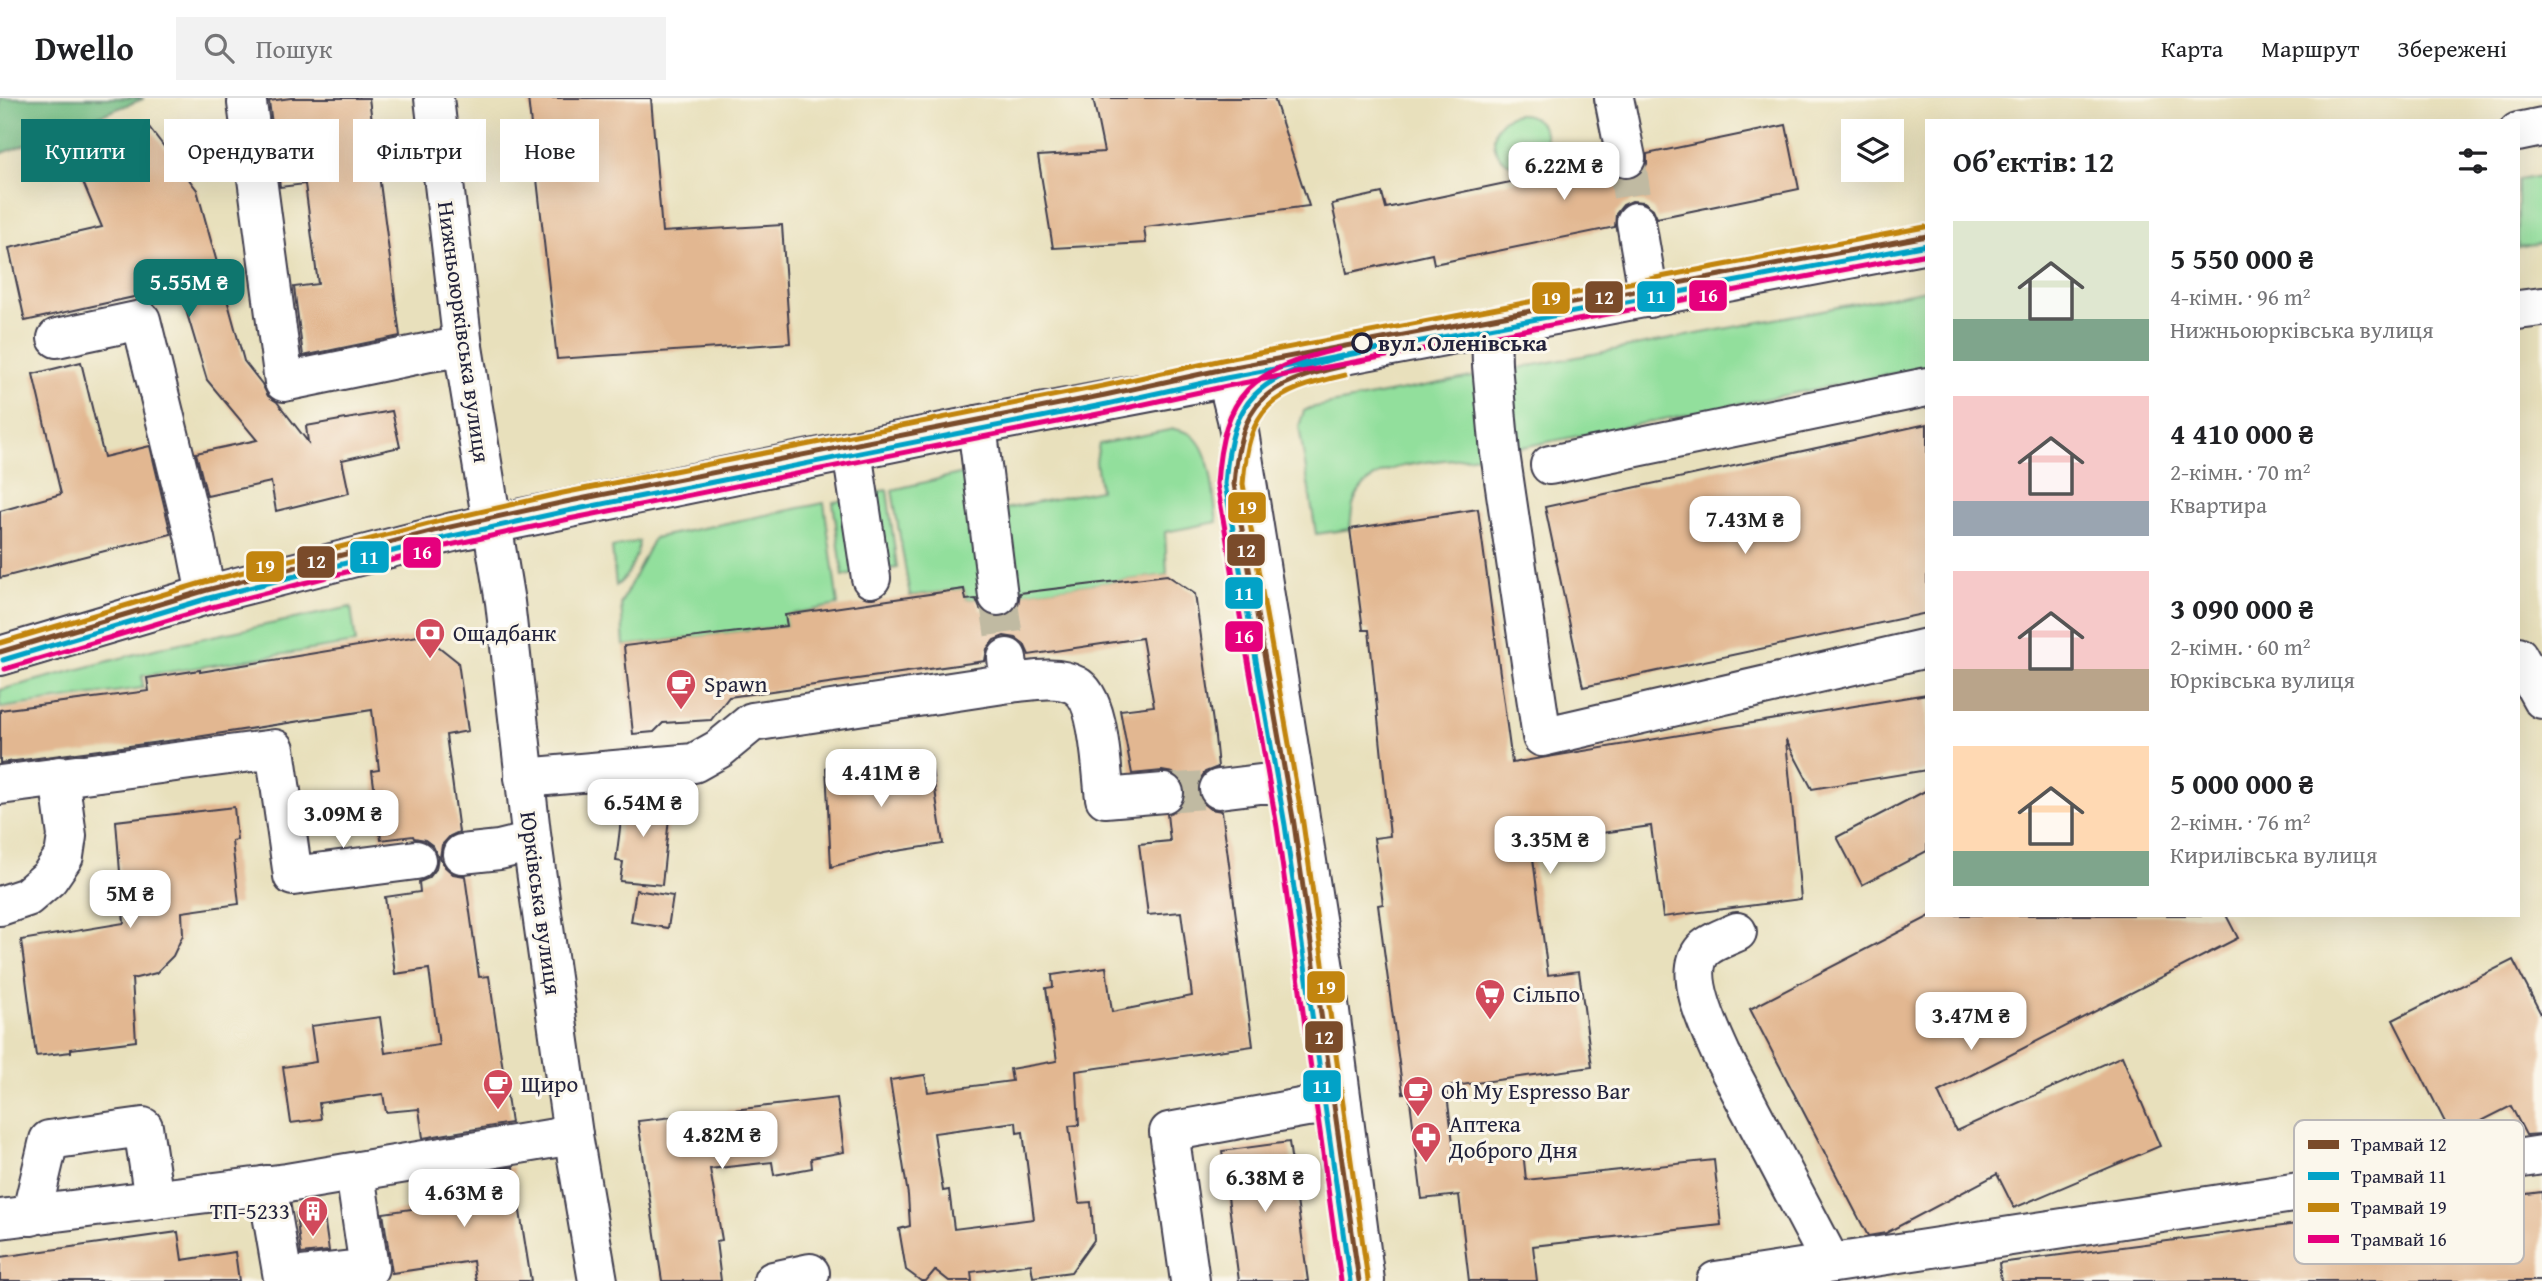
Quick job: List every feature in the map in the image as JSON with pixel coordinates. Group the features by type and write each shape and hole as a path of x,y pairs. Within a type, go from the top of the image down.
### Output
{"street":[{"name":"Нижньоюрківська вулиця","path":"434,98 463,346 492,525"},
{"path":"1614,98 1626,158"},
{"path":"247,103 285,383 463,346"},
{"path":"2520,132 2542,127"},
{"path":"1636,222 1649,298"},
{"path":"0,656 206,595 440,535 977,425 1925,244"},
{"path":"2520,310 2542,307"},
{"path":"57,338 141,320 195,539 206,595"},
{"path":"1491,326 1500,453 1542,737 1925,648"},
{"path":"1227,379 1237,419 1294,784 1339,986 1349,1058 1342,1105 1365,1281"},
{"path":"1550,465 1925,387"},
{"path":"977,425 998,596"},
{"path":"852,451 871,578"},
{"name":"Юрківська вулиця","path":"492,525 505,602 532,842 573,1135 598,1281"},
{"path":"2520,660 2542,699"},
{"path":"524,778 694,763 719,748 752,722 1009,671 1077,685 1088,699 1095,718 1105,798 1164,793"},
{"path":"0,785 275,749 293,876 416,860"},
{"path":"0,906 27,897 49,878 64,856 67,836 59,776"},
{"path":"1219,789 1260,784 1294,784"},
{"path":"462,854 499,850 532,842"},
{"path":"1737,932 1705,948 1696,959 1695,978 1698,993 1708,1026 1721,1054 1831,1263"},
{"path":"1190,1281 1169,1132 1306,1107 1342,1105"},
{"path":"16,1217 49,1140 143,1127 154,1200"},
{"path":"16,1217 267,1185 573,1135"},
{"path":"2524,1157 2542,1154"},
{"path":"267,1185 283,1278 374,1275 355,1172"},
{"path":"1716,1281 2294,1192"},
{"path":"773,1281 810,1273"}],"green space":[{"path":"0,98 143,98 91,119 21,119 21,146 0,154"},
{"path":"1520,114 1539,121 1546,140 1539,159 1520,166 1501,159 1494,140 1501,121"},
{"path":"2542,176 2542,243 2520,248 2520,180"},
{"path":"1925,290 1925,367 1472,457 1404,466 1373,478 1362,488 1353,505 1350,529 1316,534 1299,426 1304,411"},
{"path":"1174,429 1190,434 1203,450 1211,474 1217,522 1165,532 1167,575 966,600 964,589 910,596 892,490 972,471 980,514 1100,490 1096,461 1099,444"},
{"path":"887,490 897,568 880,570 870,493"},
{"path":"852,499 861,573 843,576 833,502"},
{"path":"824,503 838,605 786,615 787,626 624,646 621,603 654,538"},
{"path":"639,541 632,566 616,586 612,547"},
{"path":"351,607 356,643 142,676 143,688 0,708 0,690 166,646"}],"building":[{"path":"291,98 369,98 372,119 353,119 353,182 380,182 400,336 303,356 294,287 318,284 305,184 280,187 279,182 339,182 339,119 271,119 269,101"},
{"path":"528,98 651,98 662,232 782,225 790,343 557,359 537,182 599,182 599,119 530,119"},
{"path":"1093,98 1274,98 1309,206 1144,227 1146,243 1053,248 1038,156 1104,152"},
{"path":"1786,125 1799,189 1657,218 1653,209 1644,202 1632,201 1623,205 1616,214 1615,227 1434,264 1432,254 1347,273 1332,204 1382,193 1386,208 1605,162 1610,173 1620,179 1630,179 1641,174 1647,164 1647,154"},
{"path":"150,128 164,147 164,182 191,182 197,190 244,361 268,396 277,402 308,442 306,426 392,411 400,447 342,460 349,493 276,511 271,482 207,496 196,453 257,440 207,380 179,287 25,321 9,248 102,227 83,182 150,182"},
{"path":"81,362 104,457 150,446 171,534 0,578 0,511 61,494 33,374"},
{"path":"1925,424 1925,613 1583,687 1545,507"},
{"path":"1478,509 1512,763 1925,694 1925,770 1812,789 1786,740 1801,899 1663,917 1651,826 1531,843 1548,975 1579,971 1592,1067 1446,1087 1455,1159 1523,1151 1526,1180 1714,1160 1721,1225 1533,1246 1537,1281 1469,1281 1459,1195 1422,1199 1409,1092 1403,1093 1378,905 1383,904 1374,838 1390,836 1369,630 1363,630 1350,529"},
{"path":"1167,575 1195,594 1218,767 1205,772 1199,781 1197,792 1201,802 1210,809 1222,811 1253,1046 1076,1071 1079,1125 1069,1126 1079,1203 1091,1202 1094,1240 1071,1272 1033,1277 1031,1264 971,1272 972,1281 949,1281 935,1270 926,1281 921,1281 906,1270 899,1229 910,1226 908,1195 890,1080 925,1075 928,1092 1012,1081 1010,1069 1057,1061 1046,988 1053,987 1052,975 1106,967 1112,1012 1192,996 1181,912 1148,915 1139,844 1170,841 1167,814 1177,810 1183,803 1186,792 1181,780 1173,773 1162,771 1132,774 1120,710 1154,706 1142,638 1029,655 1024,644 1016,638 1004,636 994,640 987,649 985,661 729,697 711,720 663,723 654,732 633,734 624,646 787,626 785,615 964,589 966,600 976,599 980,609 989,616 1001,618 1011,614 1018,605 1020,593","holes":["1016,1122 1017,1133 1023,1132 1034,1219 954,1229 949,1190 943,1191 934,1133"]},
{"path":"424,635 458,662 468,731 446,735 459,832 450,836 442,845 440,857 445,867 453,874 465,876 479,977 489,976 511,1123 423,1138 419,1109 386,1112 383,1094 319,1103 321,1119 291,1123 283,1067 316,1062 311,1026 380,1017 385,1053 439,1045 429,969 395,974 385,897 420,892 419,882 429,878 436,869 438,857 433,846 413,836 381,840 372,771 379,770 372,710 0,763 0,710 149,691 147,678 200,672"},
{"path":"930,756 943,844 884,853 831,867 826,767"},
{"path":"1925,791 1925,852 1862,885 1837,837"},
{"path":"629,793 663,797 662,807 670,808 662,885 620,881 623,862 616,861 623,804 627,804"},
{"path":"234,807 237,840 232,841 239,904 182,912 183,935 173,956 156,973 132,979 136,1041 36,1056 21,940 124,923 116,821"},
{"path":"636,890 673,896 668,928 631,922"},
{"path":"1928,917 2227,917 2238,938 1938,1092 1956,1131 2122,1056 2160,1146 2014,1208 1997,1174 1886,1233 1868,1236 1750,1009"},
{"path":"2513,960 2542,1016 2542,1134 2526,1135 2524,1120 2518,1120 2511,1106 2483,1120 2444,1120 2393,1020"},
{"path":"837,1098 844,1152 811,1158 812,1168 774,1175 772,1162 710,1169 722,1240 716,1241 721,1281 662,1281 638,1121"},
{"path":"1289,1142 1308,1281 1239,1281 1222,1151"},
{"path":"513,1167 531,1281 476,1281 473,1261 392,1273 383,1213 440,1205 436,1180"},
{"path":"2542,1192 2542,1281 2001,1281 1999,1263 2294,1224 2294,1264 2524,1264 2524,1194"},
{"name":"ТП-5233","path":"323,1209 329,1251 301,1254 296,1213"},
{"path":"178,1232 182,1260 235,1252 239,1281 0,1281 0,1257"}],"tunnel":[{"path":"1626,158 1636,222"},
{"path":"998,596 1007,658"},
{"path":"1164,793 1219,789"}],"tram line":[{"name":"19","path":"0,643 205,582 444,520 563,493 1222,360 1925,227"},
{"name":"12","path":"0,652 207,590 446,528 565,502 1224,369 1925,236"},
{"name":"11","path":"3,660 209,598 448,537 567,511 1226,378 1925,245"},
{"name":"16","path":"5,669 212,607 450,545 569,519 1227,386 1925,254"},
{"name":"16","path":"1339,349 1284,366 1264,376 1248,390 1235,406 1226,427 1217,484 1277,827 1341,1281"},
{"name":"11","path":"1341,357 1289,373 1254,395 1243,410 1234,430 1225,484 1285,825 1350,1281"},
{"name":"12","path":"1343,366 1294,380 1262,400 1251,414 1243,433 1234,484 1294,824 1359,1281"},
{"name":"19","path":"1345,375 1299,388 1268,406 1258,419 1251,436 1243,484 1303,823 1368,1280"}],"place":[{"name":"вул. Оленівська","path":"1362,343"},
{"name":"Ощадбанк","path":"430,660"},
{"name":"Spawn","path":"681,711"},
{"name":"Сільпо","path":"1490,1021"},
{"name":"Щиро","path":"498,1111"},
{"name":"Oh My Espresso Bar","path":"1418,1118"},
{"name":"Аптека Доброго Дня","path":"1426,1164"},
{"name":"ТП-5233","path":"313,1238"}]}
